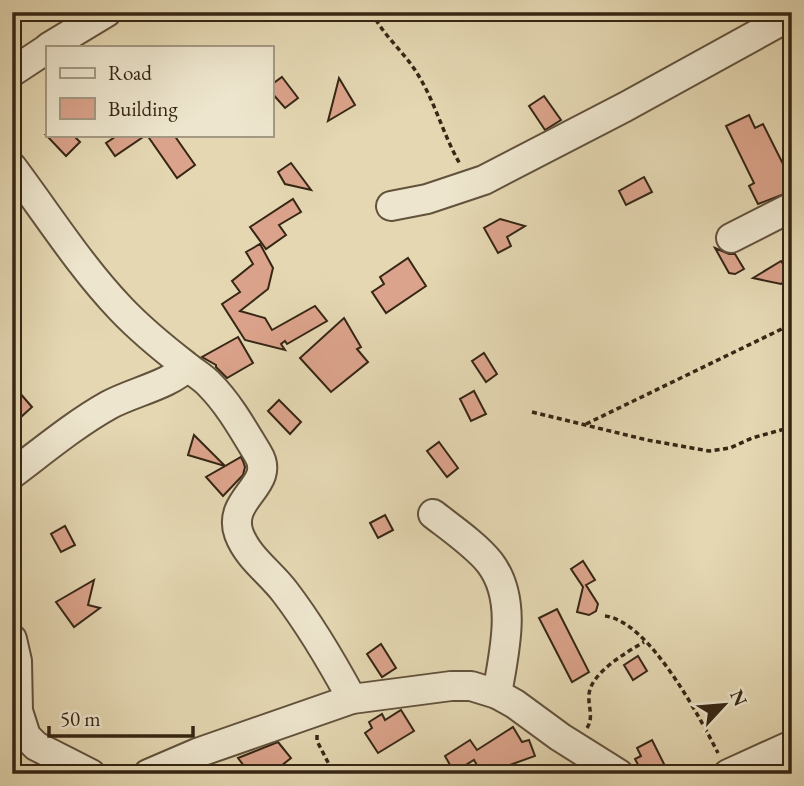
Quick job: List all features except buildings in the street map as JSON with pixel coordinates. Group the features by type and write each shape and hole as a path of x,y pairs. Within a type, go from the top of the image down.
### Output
{"street":[{"path":"51,46 107,12"},
{"path":"391,206 427,199 474,181 484,180 625,107 792,15"},
{"path":"12,72 46,49"},
{"path":"12,167 93,280 143,331 208,382 262,462 261,478 242,502 236,516 238,531 249,554 283,590 310,627 340,704"},
{"path":"731,238 792,207"},
{"path":"12,474 107,406 131,393 179,374 187,367"},
{"path":"433,513 489,562 502,582 507,608 498,694"},
{"path":"12,639 16,660 18,711 26,736 36,746 91,774"},
{"path":"148,774 197,753 340,704 451,686 480,688 498,694 619,774"},
{"path":"728,774 792,745"}],"path":[{"path":"372,12 415,69 432,100 446,140 474,181"},
{"path":"584,424 792,324"},
{"path":"532,412 647,440 709,451 730,448 752,438 792,427"},
{"path":"605,616 616,618 661,657 700,718 728,774"},
{"path":"576,746 590,723 589,693 598,676 618,657 644,642"},
{"path":"334,774 317,741 317,720 340,704"}]}
